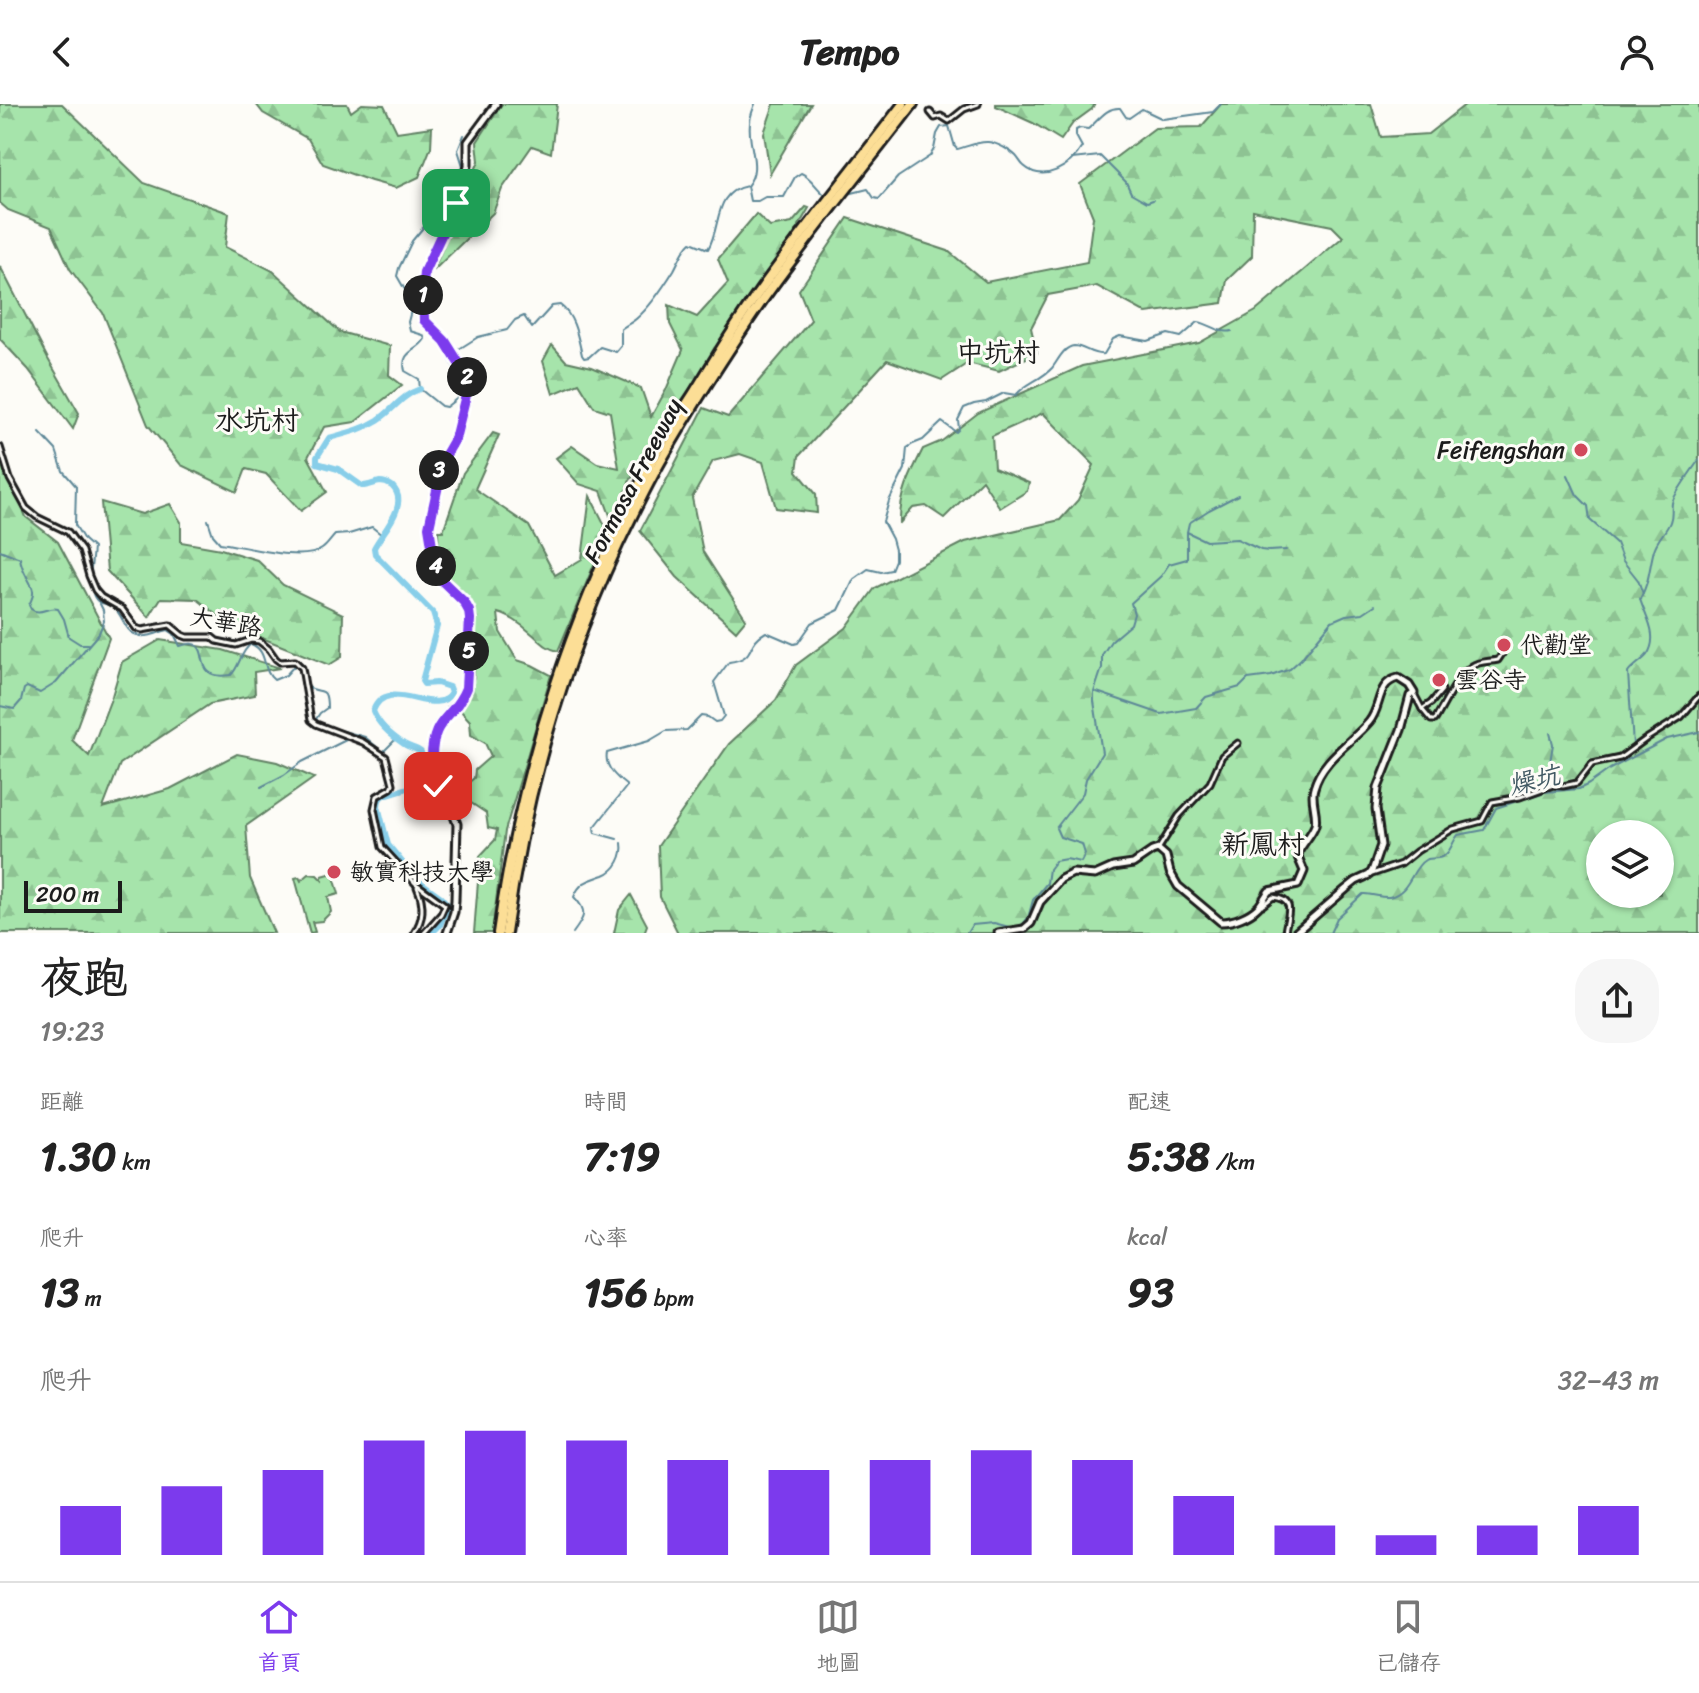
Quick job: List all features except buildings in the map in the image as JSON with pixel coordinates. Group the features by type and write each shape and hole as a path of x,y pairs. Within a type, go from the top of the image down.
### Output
{"highway":[{"name":"Formosa Freeway","path":"498,933 517,821 531,763 566,650 618,526 654,458 756,297 903,104"},
{"name":"Formosa Freeway","path":"506,933 522,836 556,705 609,566 643,495 667,450 732,346 813,232 913,104"}],"street":[{"path":"447,933 454,912 457,824 450,803 434,778 432,746 439,725 466,688 470,619 464,602 437,576 429,527 440,465 454,441 467,391 467,376 442,337 423,317 424,272 466,176 468,142 496,104"},
{"path":"930,112 935,118 941,116 949,121 964,109 978,104"},
{"name":"大華路","path":"0,447 10,479 26,508 68,532 82,551 95,590 122,609 136,628 142,630 170,625 187,637 212,637 236,645 259,641 280,662 295,661 300,664 311,720 363,742 389,760 393,784 377,796 374,809 382,847 415,883 445,905 424,933"},
{"path":"1259,906 1269,891 1298,885 1304,871 1298,857 1299,851 1315,822 1314,786 1330,760 1368,723 1378,707 1382,687 1398,678 1409,685 1422,709 1431,720 1435,720 1465,672 1478,663 1498,660 1502,654"},
{"path":"1422,709 1442,690"},
{"path":"1369,875 1381,845 1377,817 1378,788 1401,730 1410,696 1414,693"},
{"path":"1295,933 1356,881 1401,864 1453,829 1482,821 1492,802 1520,797 1553,785 1577,783 1592,764 1620,758 1681,717 1699,696"},
{"path":"998,933 1024,929 1031,923 1040,902 1061,879 1073,873 1095,875 1113,867 1133,864 1158,849 1179,816 1210,783 1222,756 1238,743"},
{"path":"1371,807 1377,817"},
{"path":"1158,849 1166,856 1178,886 1221,922 1239,919 1273,897 1284,900 1290,910 1285,933"},
{"path":"414,933 422,916 421,895 415,883"}],"green space":[{"path":"0,104 62,104 144,183 229,213 225,247 273,271 340,332 390,346 389,375 402,385 355,422 324,427 308,457 327,492 301,511 266,474 246,469 237,492 181,465 148,425 103,313 70,269 51,227 8,210 0,203"},
{"path":"256,104 347,104 351,112 362,104 384,105 397,132 432,127 431,147 419,177 396,188 323,164 308,139 263,113"},
{"path":"502,104 557,104 551,153 532,146 502,189 493,213 433,271 479,161 477,142"},
{"path":"774,104 811,104 770,174 764,133"},
{"path":"996,104 1095,104 1073,123 1061,140"},
{"path":"1221,104 1371,104 1381,137 1428,134 1466,104 1699,104 1699,933 678,933 660,897 658,846 729,744 776,700 796,665 846,628 875,588 965,542 1060,520 1078,500 1094,465 1043,413 992,436 994,468 1029,483 1027,491 1000,508 982,480 944,518 926,506 913,508 900,523 904,494 923,449 942,441 978,413 1082,366 1199,343 1256,311 1343,237 1332,226 1253,210 1252,256 1227,280 1223,303 1146,313 1097,286 1048,295 1031,328 1037,353 999,371 968,363 942,380 887,360 799,456 797,471 816,494 817,513 776,508 763,462 740,454 713,461 692,498 703,552 746,619 736,631 677,577 640,531 704,408 728,417 811,320 799,290 848,218 948,251 986,282 1087,262 1093,217 1080,184 1155,128 1201,127"},
{"path":"806,207 809,208 779,260 629,482 614,526 601,491 579,484 556,458 572,446 597,463 619,468 610,412 594,407 579,383 553,394 543,361 552,345 566,361 592,367 641,388 651,417 683,350 670,324 669,305 697,317 728,283 718,259 756,214 770,227 792,223"},
{"path":"0,266 79,413 73,429 28,369 0,339"},
{"path":"493,433 499,435 475,489 529,526 555,575 582,559 590,496 608,531 558,651 498,613 500,632 517,660 551,675 505,831 492,933 474,933 480,856 495,840 497,830 488,828 486,813 457,798 460,790 474,778 475,770 491,756 485,743 471,735 470,721 460,710 474,677 475,609 447,576 439,555 438,531 443,531 463,473"},
{"path":"0,456 26,517 58,542 109,638 72,740 89,756 122,662 160,640 223,650 280,668 254,672 255,695 210,704 120,764 103,808 170,789 237,754 277,762 314,778 246,826 250,878 274,933 0,933"},
{"path":"101,502 142,514 170,504 181,522 181,542 221,549 257,560 283,585 343,614 342,657 329,665 230,625 197,599 161,598 149,617 107,571"},
{"path":"333,873 339,894 328,897 331,912 322,921 312,922 315,932 310,933 295,878 299,877 301,881 309,874 317,875 322,880 322,876"},
{"path":"631,895 647,925 644,933 614,933 619,910"}],"waterway":[{"path":"747,186 754,171 750,118 755,104"},
{"path":"848,194 868,189 874,198 879,199 898,177 930,156 941,127 949,126 957,149 980,142 992,143 1010,151 1032,171 1048,173 1071,161 1082,147 1076,130 1088,129 1111,110 1120,108 1129,118 1142,109 1163,119 1213,112 1221,104"},
{"path":"464,135 458,150 463,166 444,207 412,241 397,276 412,302 408,322 410,331 423,335 425,339 405,359 405,371 419,379 420,389 446,407 459,397 462,382 448,356 478,337 507,330 515,320 524,316 532,328 552,306 560,305 569,315 584,358 600,347 616,352 621,346 621,329 652,302 688,245 691,242 708,249 723,202 736,189 747,186 750,201 784,197 795,177 801,173 825,195"},
{"path":"1072,159 1100,156 1126,182 1131,193 1147,202 1153,200"},
{"path":"617,839 595,833 594,828 627,786 609,767 607,753 649,741 666,731 687,730 701,716 720,721 724,716 714,682 729,662 748,654 755,641 766,632 798,643 812,623 839,610 854,579 868,569 881,572 891,570 895,550 883,522 889,501 905,469 907,448 923,440 942,422 956,432 964,408 1004,393 1016,395 1048,372 1070,347 1078,346 1104,354 1113,339 1120,336 1148,341 1168,334 1181,337 1198,322 1232,331"},
{"path":"420,389 372,423 329,438 317,457 317,463 338,469 362,486 380,482 392,486 397,493 397,509 374,548 375,554 433,613 437,626 422,681 424,684 437,683 449,687 451,693 444,700 434,702 389,696 380,700 373,711 390,733 421,752 424,758 424,783 382,796 378,806 388,845 416,879 448,905 440,925 432,933"},
{"path":"40,433 56,450 63,471 76,486 75,525 93,548 92,580"},
{"path":"1633,745 1628,673 1647,655 1652,641 1640,599 1648,580 1655,546 1671,519 1673,500 1699,460"},
{"path":"1568,475 1577,495 1588,506 1590,520 1616,543 1643,594"},
{"path":"1187,532 1189,523 1238,495"},
{"path":"208,520 213,535 220,543 288,554 313,553 324,548 335,535 372,527 382,535"},
{"path":"967,933 972,925 994,923 1013,928 1023,924 1033,900 1047,883 1049,869 1055,861 1066,859 1081,862 1085,854 1082,844 1060,837 1056,828 1083,793 1086,779 1102,753 1094,701 1102,655 1111,641 1131,624 1134,614 1131,603 1161,576 1169,564 1187,559 1187,532 1206,541 1237,539 1261,550 1286,550"},
{"path":"0,550 20,558 33,591 29,605 31,609 38,612 58,609 69,637 80,644 88,644"},
{"path":"92,588 95,599 113,607 133,633 145,636 168,630 180,646 191,644 198,647 206,669 211,673 231,675 251,644 260,651 274,680 286,675 294,666 299,668 302,677"},
{"path":"0,706 14,709 27,687 40,693 56,683 99,633 104,621 100,604"},
{"path":"1097,692 1161,714 1196,708 1206,697 1240,687 1248,679 1271,676 1290,669 1332,621 1363,613 1375,605"},
{"path":"307,686 326,695 327,708 316,719 322,725 365,737 383,752 397,738"},
{"name":"燥坑","path":"1330,933 1337,918 1363,894 1386,897 1396,894 1426,859 1445,855 1458,835 1484,830 1496,808 1545,792 1579,789 1667,739 1699,732"},
{"path":"1546,787 1553,744 1550,733"},
{"path":"261,787 348,739"},
{"path":"573,933 583,914 574,897 576,892 586,882 613,870 621,857 622,843"}],"place":[{"name":"Feifengshan","path":"1581,450"},
{"name":"代勸堂","path":"1504,645"},
{"name":"雲谷寺","path":"1439,680"},
{"name":"敏實科技大學","path":"334,872"}],"district":[{"name":"中坑村","path":"998,352"},
{"name":"水坑村","path":"257,420"},
{"name":"新鳳村","path":"1263,844"}],"route":[{"path":"438,786 433,773 434,735 466,688 470,619 464,602 437,576 429,527 440,465 455,439 468,381 445,341 424,320 423,281 424,272 456,203"}]}
